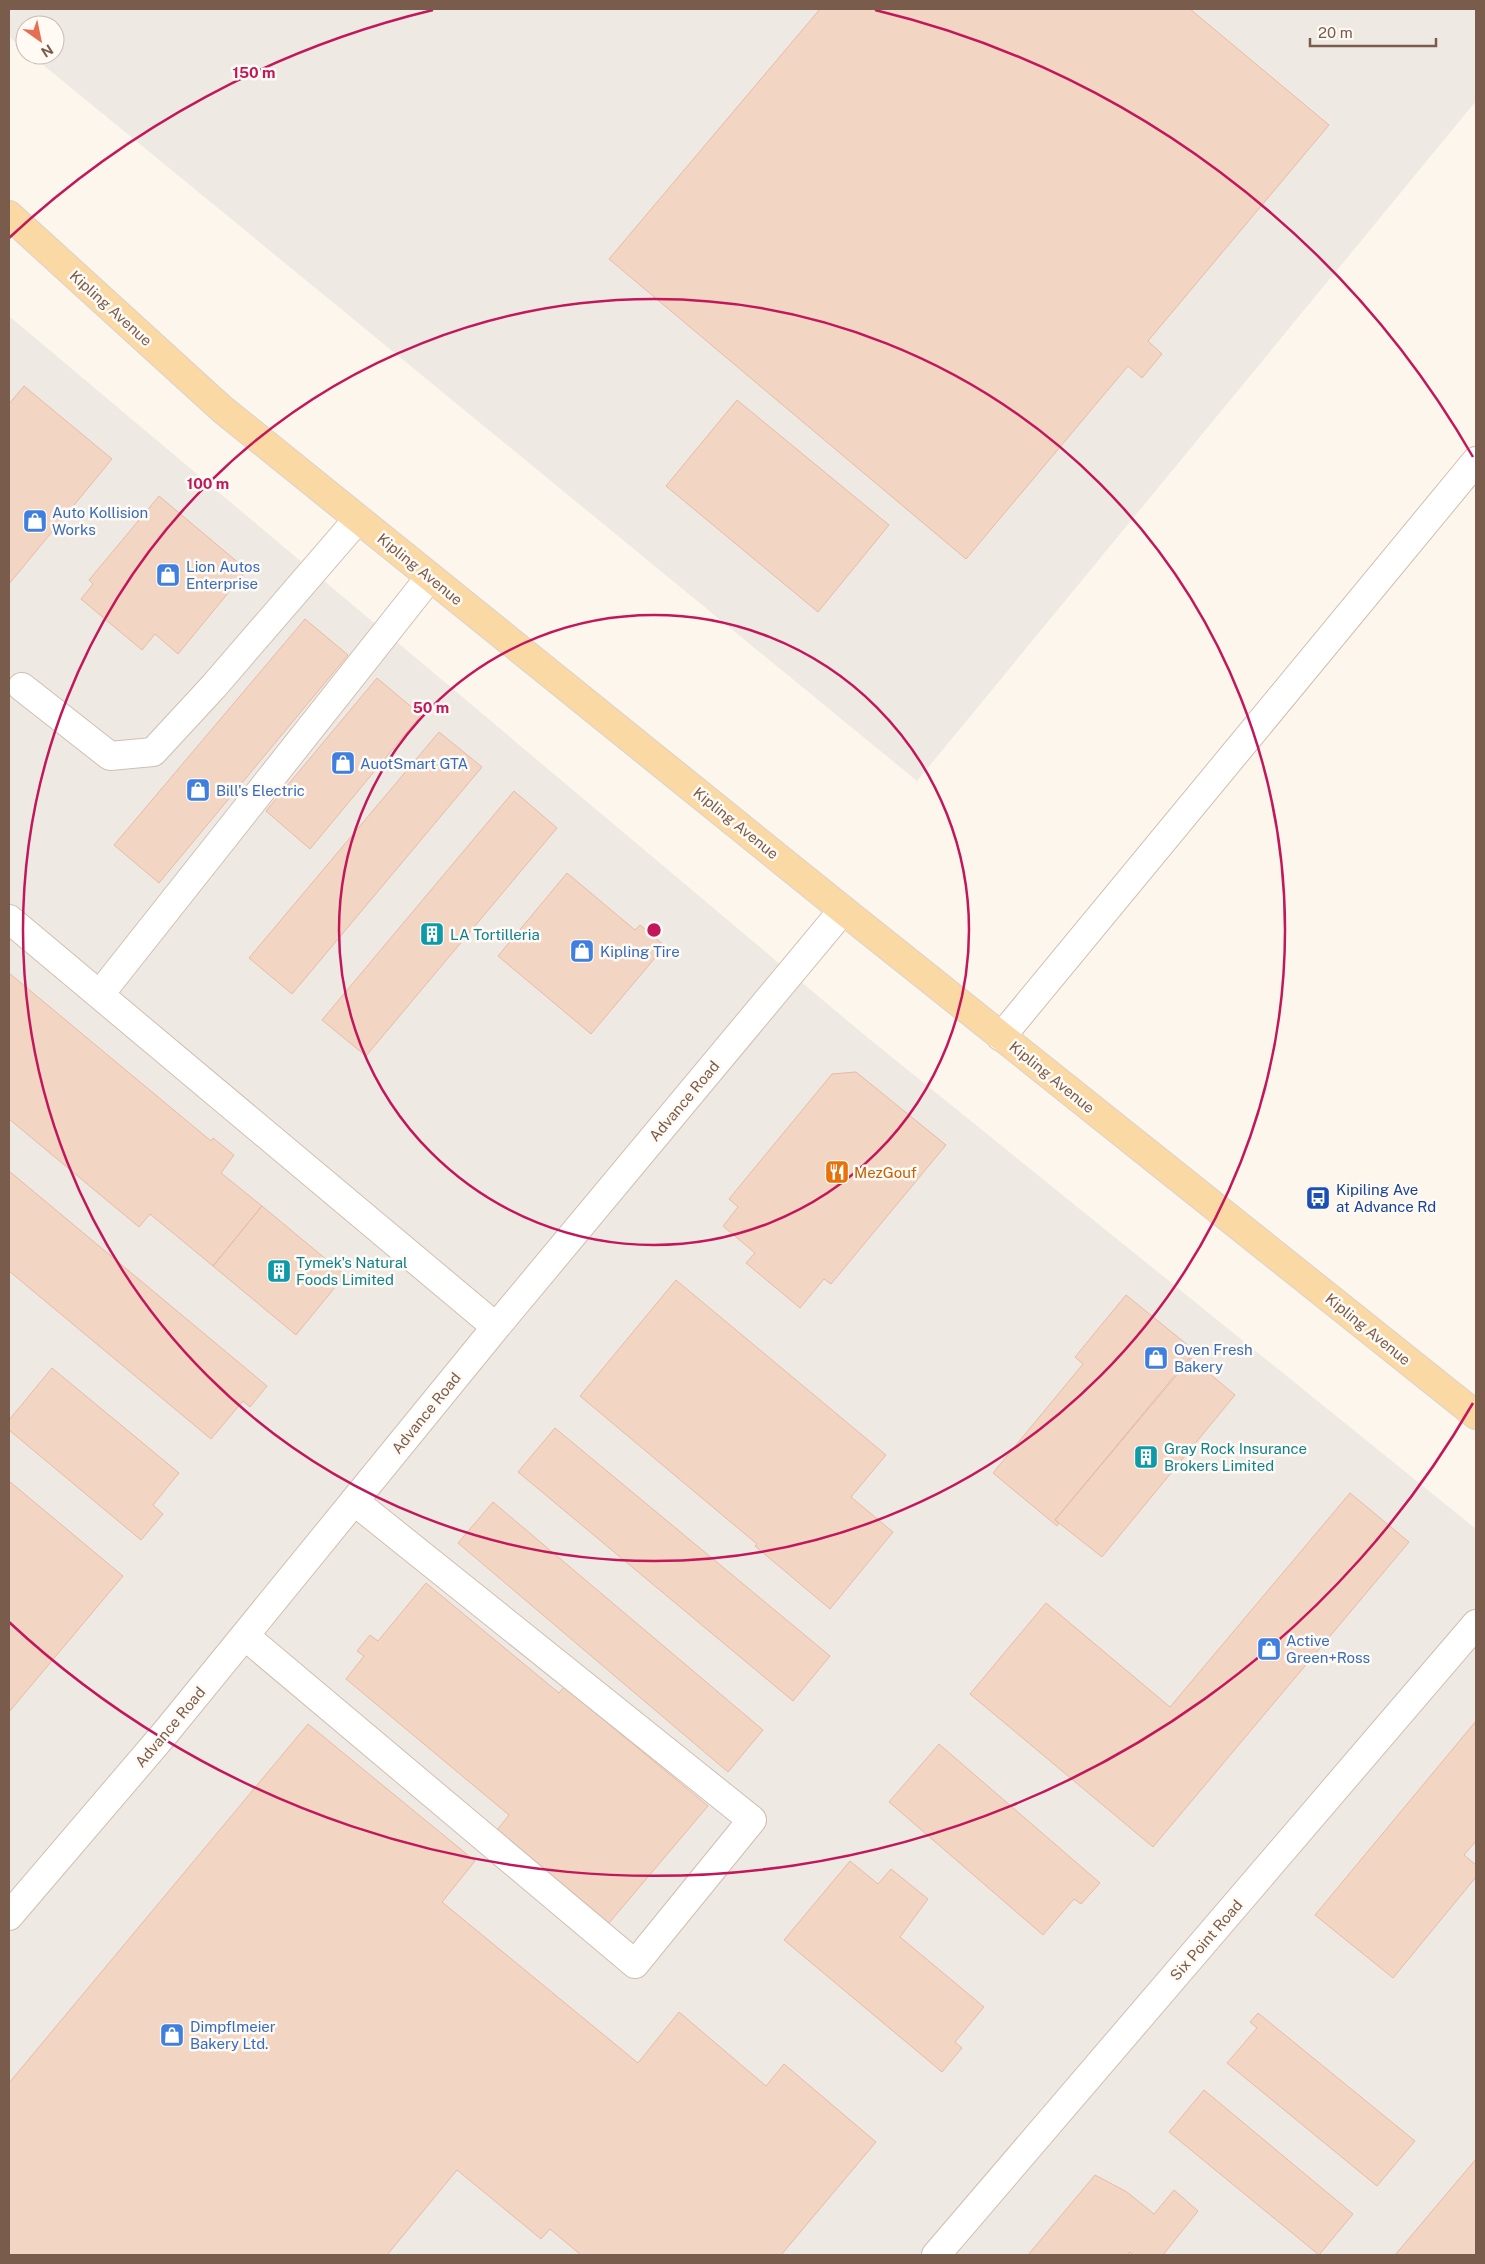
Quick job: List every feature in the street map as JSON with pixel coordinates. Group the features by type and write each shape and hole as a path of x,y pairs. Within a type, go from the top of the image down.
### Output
{"main road":[{"name":"Kipling Avenue","path":"9,215 222,409 1001,1037 1476,1415"}],"street":[{"path":"1001,1037 1476,461"},
{"path":"22,687 110,756 153,752 214,686 358,519"},
{"path":"100,994 430,577"},
{"name":"Advance Road","path":"9,1916 166,1732 496,1327 843,910"},
{"path":"9,919 496,1327"},
{"path":"245,1636 635,1964 746,1828 752,1820 354,1501"},
{"name":"Six Point Road","path":"936,2255 1476,1624"}],"shaded area":[{"path":"9,9 1476,9 1476,101 917,781 43,65 65,65 65,15 15,15 15,42 9,37"},
{"path":"9,316 862,1033 1476,1529 1476,2255 9,2255"}],"building":[{"path":"820,9 1190,9 1329,125 1148,341 1162,354 1142,378 1128,366 966,559 609,259"},
{"name":"Auto Kollision Works","path":"24,386 112,459 9,584 9,404"},
{"path":"737,400 889,525 818,612 666,486"},
{"name":"Lion Autos Enterprise","path":"159,496 247,570 178,654 155,634 142,650 81,599 93,584 89,580"},
{"name":"Bill's Electric","path":"305,619 348,655 159,883 114,845"},
{"name":"AuotSmart GTA","path":"377,678 421,715 310,849 266,811"},
{"path":"439,732 482,767 292,994 249,958"},
{"name":"LA Tortilleria","path":"514,791 557,828 366,1056 322,1020"},
{"name":"Kipling Tire","path":"567,873 635,930 640,925 665,946 591,1034 498,956"},
{"path":"9,973 211,1141 213,1138 234,1155 221,1173 262,1206 213,1266 150,1214 139,1227 9,1119"},
{"name":"MezGouf","path":"856,1072 946,1145 831,1284 824,1279 800,1308 746,1263 755,1253 723,1226 738,1207 729,1199 832,1074"},
{"path":"9,1171 267,1386 250,1407 243,1401 211,1439 9,1271"},
{"name":"Tymek's Natural Foods Limited","path":"262,1206 345,1275 296,1335 213,1266"},
{"path":"676,1280 886,1455 851,1497 893,1532 830,1609 755,1546 757,1544 580,1396"},
{"path":"1126,1295 1195,1351 1055,1520 1059,1523 1057,1526 993,1473 1083,1364 1075,1357"},
{"name":"Gray Rock Insurance Brokers Limited","path":"1191,1358 1235,1395 1102,1557 1055,1520"},
{"path":"52,1368 179,1473 153,1505 163,1514 141,1540 9,1430 9,1420"},
{"path":"555,1428 830,1656 793,1701 518,1472"},
{"path":"9,1481 123,1576 9,1712"},
{"name":"Active Green+Ross","path":"1350,1493 1409,1542 1153,1847 970,1694 1046,1603 1170,1707"},
{"path":"493,1502 763,1730 728,1772 458,1543"},
{"path":"426,1583 559,1693 564,1687 708,1806 609,1923 497,1830 509,1815 346,1679 364,1656 357,1651 370,1635 378,1641"},
{"path":"1476,1721 1476,1841 1464,1855 1476,1865 1476,1877 1393,1978 1315,1915"},
{"path":"308,1724 475,1861 442,1902 638,2063 679,2012 766,2086 784,2064 876,2142 781,2255 581,2255 550,2229 541,2239 457,2170 387,2255 9,2255 9,2083"},
{"path":"939,1744 1100,1883 1081,1904 1074,1899 1043,1935 889,1802"},
{"path":"850,1861 878,1884 891,1869 928,1899 900,1937 984,2007 955,2042 962,2048 942,2072 784,1940"},
{"path":"1258,2013 1415,2141 1377,2186 1227,2063 1257,2028 1250,2022"},
{"path":"1204,2090 1353,2214 1319,2255 1169,2132"},
{"path":"1476,2159 1476,2255 1395,2255"},
{"path":"1095,2175 1127,2192 1154,2214 1174,2190 1198,2211 1163,2255 1133,2255 1130,2252 1127,2255 1028,2255"}],"place":[{"name":"Auto Kollision Works","path":"35,521"},
{"name":"Lion Autos Enterprise","path":"168,575"},
{"name":"AuotSmart GTA","path":"343,763"},
{"name":"Bill's Electric","path":"198,790"},
{"name":"LA Tortilleria","path":"432,934"},
{"name":"Kipling Tire","path":"582,951"},
{"name":"MezGouf","path":"837,1172"},
{"name":"Kipiling Ave at Advance Rd","path":"1318,1198"},
{"name":"Tymek's Natural Foods Limited","path":"279,1271"},
{"name":"Oven Fresh Bakery","path":"1156,1358"},
{"name":"Gray Rock Insurance Brokers Limited","path":"1146,1457"},
{"name":"Active Green+Ross","path":"1269,1649"},
{"name":"Dimpflmeier Bakery Ltd.","path":"172,2035"}]}
